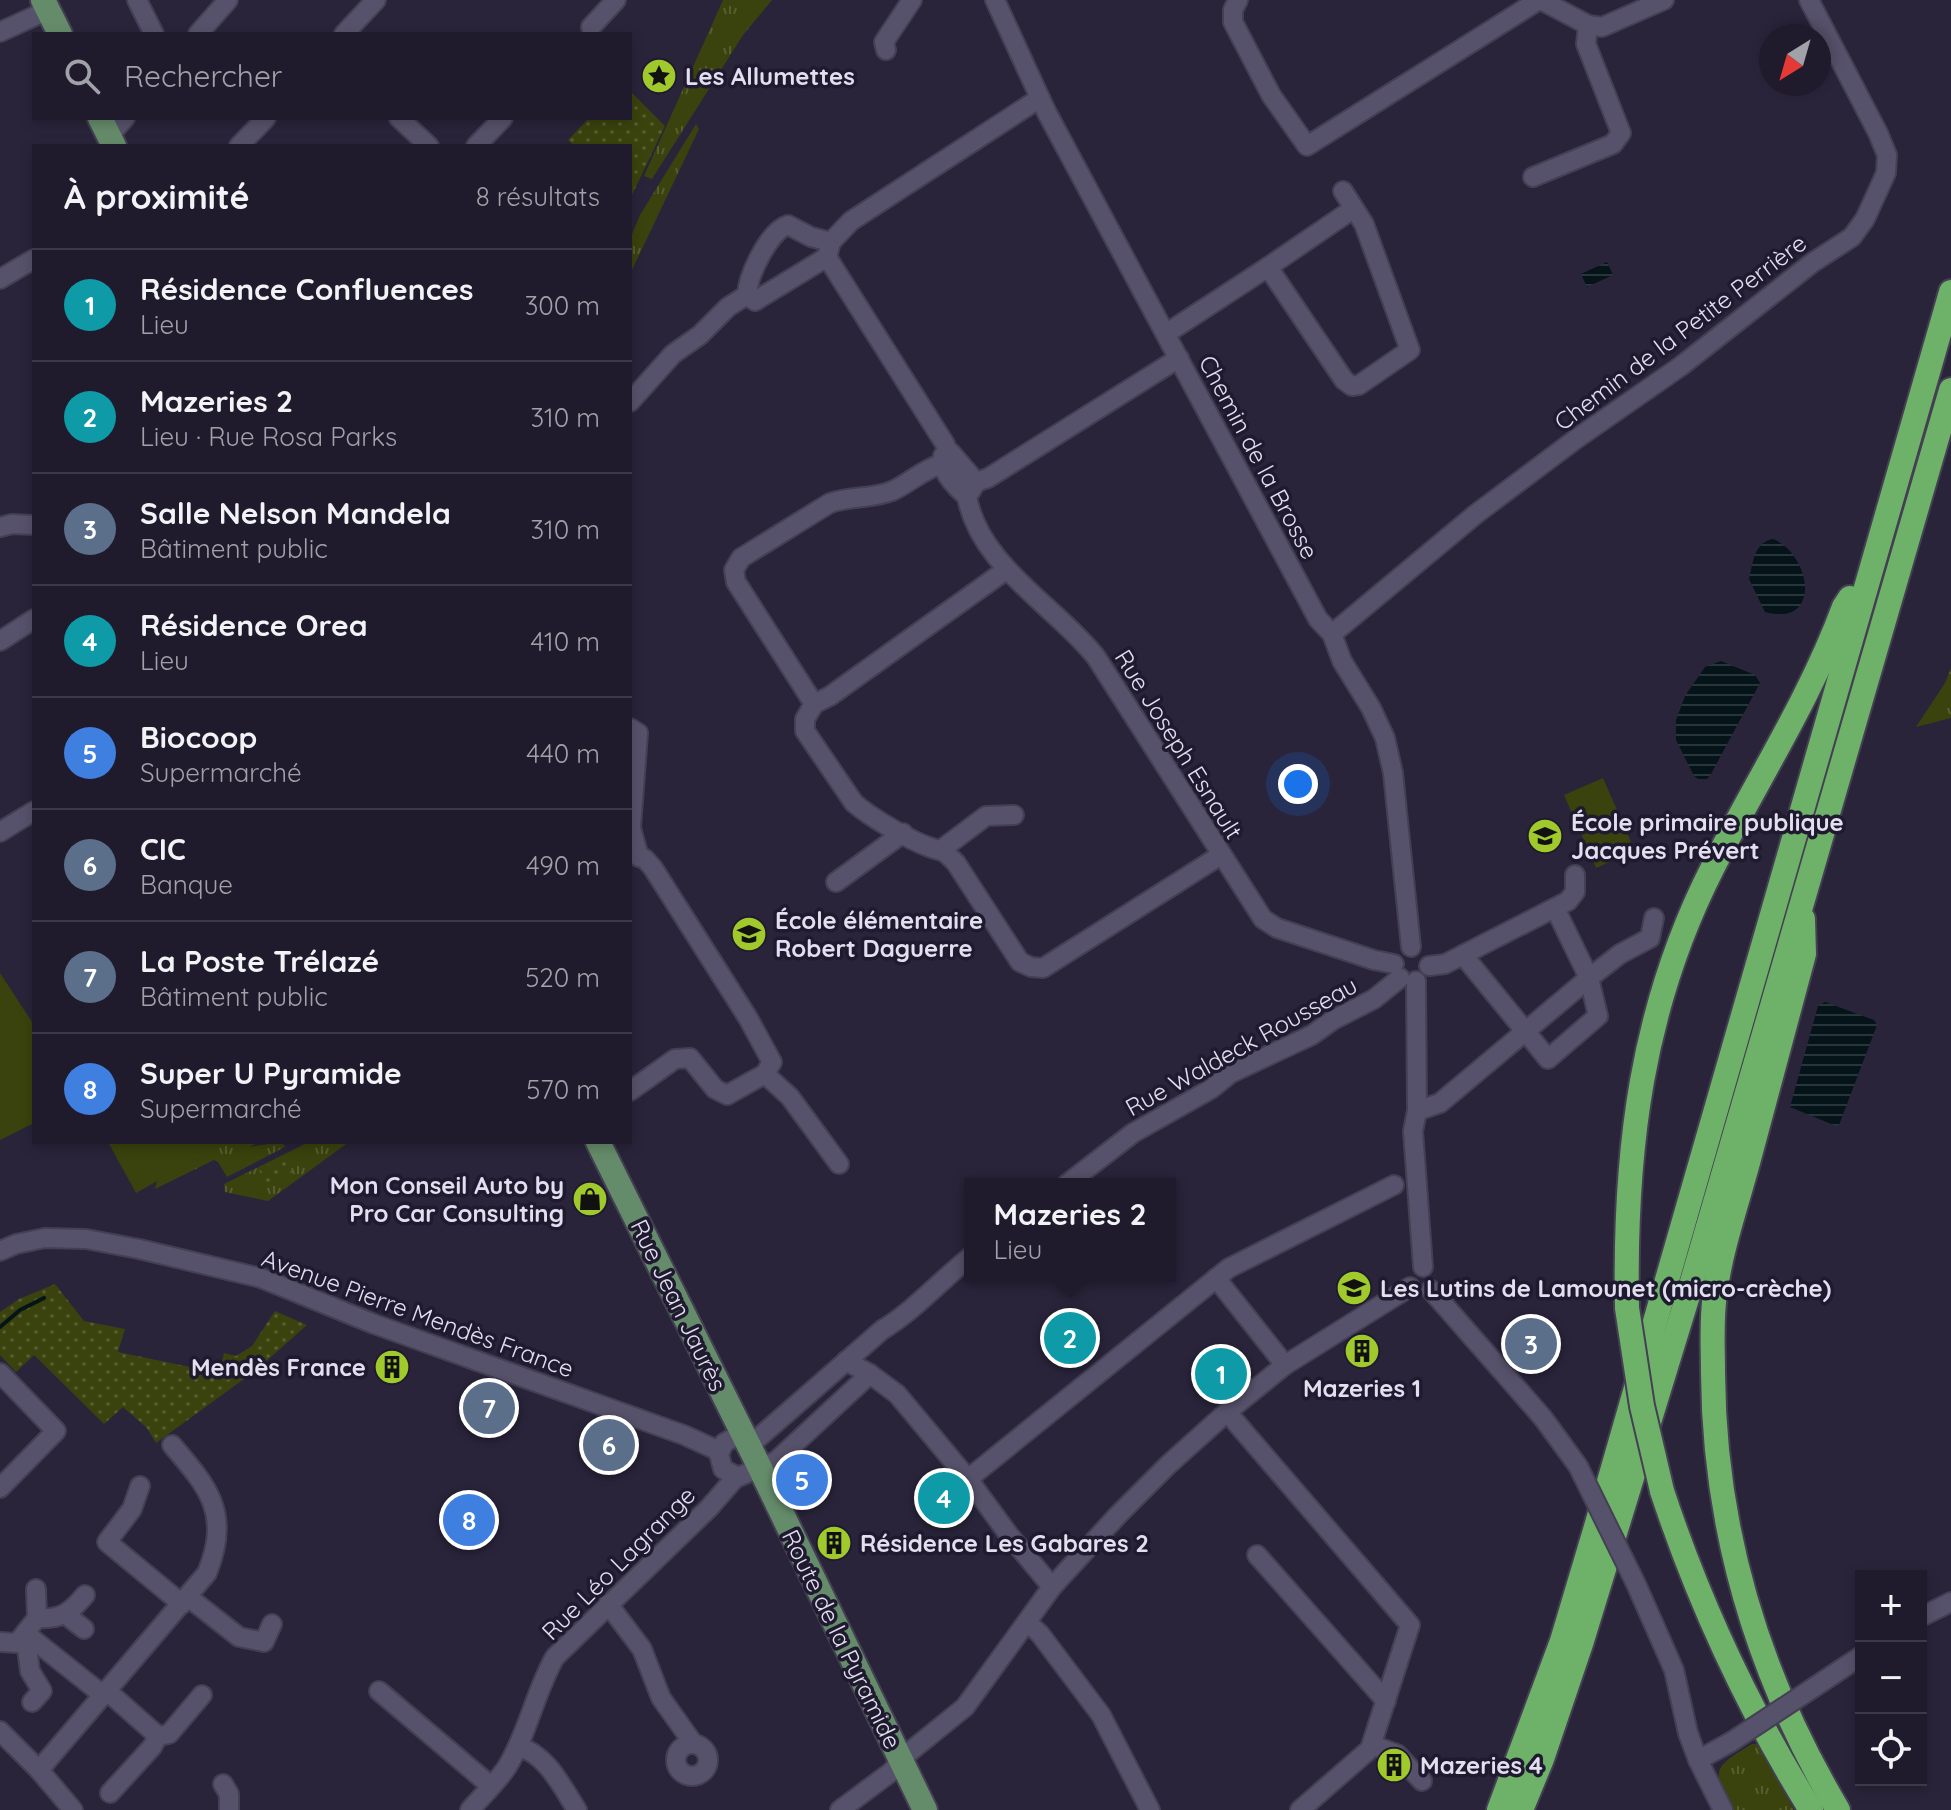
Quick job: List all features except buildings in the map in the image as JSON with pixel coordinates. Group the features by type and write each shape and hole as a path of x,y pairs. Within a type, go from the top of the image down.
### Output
{"highway":[{"path":"1499,1810 1523,1752 1571,1612 1951,292"},
{"path":"1521,1810 1542,1759 1581,1644 1689,1292 1951,390"},
{"path":"1811,1810 1778,1758 1728,1658 1691,1573 1662,1491 1642,1406 1627,1308 1625,1233 1632,1137 1650,1035 1686,926 1713,867 1811,686 1844,607 1870,570"},
{"path":"1803,894 1804,954 1730,1224 1715,1295 1713,1414 1719,1476 1730,1537 1764,1658 1779,1698 1838,1810"}],"main road":[{"path":"45,5 59,32"},
{"name":"Rue Jean Jaurès","path":"599,1144 752,1454"},
{"name":"Route de la Pyramide","path":"752,1454 925,1810"}],"street":[{"path":"137,0 153,32"},
{"path":"200,32 228,0"},
{"path":"346,32 376,0"},
{"path":"591,27 616,0"},
{"path":"886,50 884,42 912,0"},
{"path":"1230,3 1233,22 1271,95 1307,146 1540,0 1588,25 1602,27 1664,0"},
{"name":"Chemin de la Petite Perrière","path":"1332,634 1489,505 1681,366 1858,230 1883,182 1887,155 1809,0"},
{"name":"Chemin de la Brosse","path":"994,3 1040,98 1318,619 1332,634 1342,661 1385,738 1393,773 1411,947"},
{"path":"0,32 45,5"},
{"path":"1533,177 1613,144 1621,133 1586,44 1588,25"},
{"path":"747,295 755,301 829,249 851,221 1040,98"},
{"path":"241,144 264,120"},
{"path":"401,120 427,144"},
{"path":"478,144 501,120"},
{"path":"1268,267 1344,380 1352,386 1359,385 1410,350 1364,224 1343,191"},
{"path":"1167,333 1353,209"},
{"path":"747,295 748,278 779,228 788,225 829,249 945,444 945,459 891,491 830,503 741,558 734,570 736,582 814,704"},
{"path":"0,279 32,260"},
{"path":"632,400 673,354 700,335 728,307 747,295"},
{"path":"971,487 1179,358"},
{"name":"Rue Joseph Esnault","path":"945,459 959,490 971,487 968,505 986,541 1006,570 1096,657 1263,919 1277,928 1374,960 1403,974"},
{"path":"0,527 32,525"},
{"path":"1006,570 830,696 814,704 805,719 805,731 854,803 864,812 929,847 942,849 956,863 1020,962 1031,967 1043,968 1221,855"},
{"path":"0,641 32,620"},
{"path":"632,729 638,733 632,814"},
{"path":"0,832 32,812"},
{"path":"942,849 986,816 1014,815"},
{"path":"836,882 903,833"},
{"path":"632,859 645,859 653,868 772,1062 765,1074 727,1095 715,1089 695,1061 682,1058 675,1059 632,1090"},
{"path":"1429,966 1445,964 1568,901 1575,892 1575,875"},
{"path":"1463,955 1548,1059 1598,1016 1589,978 1555,908"},
{"path":"1417,1111 1440,1103 1589,978 1620,954 1650,938 1654,918"},
{"path":"1403,974 1425,976 1429,960 1422,950 1411,947 1401,950 1403,974 1417,1111 1413,1131 1423,1267"},
{"name":"Rue Waldeck Rousseau","path":"1075,1178 1133,1133 1211,1089 1231,1073 1312,1035 1333,1020 1374,999 1403,974"},
{"path":"765,1074 790,1097 839,1164"},
{"path":"968,1479 1229,1268 1394,1185"},
{"name":"Avenue Pierre Mendès France","path":"0,1251 45,1238 86,1239 261,1278 361,1319 684,1435 719,1451"},
{"path":"870,1374 776,1461 752,1454 726,1441 719,1451 721,1467 728,1474 744,1476 752,1454 846,1361 934,1292 964,1262"},
{"path":"1423,1267 1434,1274 1435,1283 1431,1290 1420,1294 1410,1287 1410,1275 1415,1269 1423,1267"},
{"path":"1216,1278 1285,1365"},
{"path":"840,1810 891,1772 901,1760 965,1707 1052,1587 1119,1514 1227,1412 1285,1365 1410,1287"},
{"path":"1431,1290 1543,1418 1578,1466 1674,1670 1688,1733 1723,1810"},
{"path":"846,1361 897,1394 1052,1587"},
{"path":"0,1373 56,1431 0,1488"},
{"path":"1227,1412 1409,1622 1410,1631 1372,1745 1300,1810"},
{"path":"39,1770 185,1600 212,1562 218,1537 210,1492 172,1445"},
{"name":"Rue Léo Lagrange","path":"470,1810 506,1768 518,1746 543,1678 555,1657 709,1508 736,1477"},
{"path":"140,1486 132,1509 107,1542 239,1637 264,1642 272,1624"},
{"path":"1257,1555 1386,1701"},
{"path":"32,1702 42,1691 30,1671 36,1589"},
{"path":"0,1642 17,1643 31,1625 70,1613 85,1595"},
{"path":"1927,1614 1951,1602"},
{"path":"608,1604 637,1641 661,1698 693,1743"},
{"path":"65,1614 84,1629"},
{"path":"1027,1622 1040,1634 1101,1715 1150,1810"},
{"path":"31,1625 105,1693 158,1736 169,1734 202,1695"},
{"path":"1698,1760 1731,1742 1855,1660"},
{"path":"379,1691 491,1786"},
{"path":"0,1731 73,1810"},
{"path":"110,1793 152,1747 158,1736"},
{"path":"1372,1745 1397,1754 1422,1781"},
{"path":"518,1746 533,1751 543,1760 577,1810"},
{"path":"223,1784 229,1794 229,1810"}],"green space":[{"path":"723,0 772,0 743,35 652,179 644,176"},
{"path":"632,93 665,126 632,195 632,144 572,144 568,140 587,120 632,120"},
{"path":"696,124 699,129 632,270 632,234 640,215"},
{"path":"1951,668 1951,718 1916,727 1945,683"},
{"path":"1603,778 1635,851 1596,868 1564,795"},
{"path":"0,973 32,1022 32,1124 0,1140"},
{"path":"109,1144 223,1144 136,1193"},
{"path":"210,1144 256,1144 249,1147 283,1144 285,1147 227,1177 214,1160 155,1189 159,1173"},
{"path":"305,1144 346,1144 268,1201 225,1192 224,1184"},
{"path":"285,1157 293,1172 268,1186 259,1170"},
{"path":"55,1284 84,1321 125,1329 118,1352 219,1373 224,1353 236,1356 252,1346 275,1311 307,1325 255,1371 156,1443 147,1428 123,1407 104,1424 34,1355 16,1372 0,1355 0,1312 19,1299"},
{"path":"1757,1744 1794,1810 1734,1810 1721,1786 1719,1771 1729,1759"}],"shaded area":[{"path":"1607,262 1613,275 1587,287 1581,274"},
{"path":"1773,539 1786,547 1796,559 1805,587 1803,600 1796,609 1784,614 1765,612 1749,579 1758,549"},
{"path":"1721,661 1755,675 1760,683 1711,774 1707,779 1698,779 1676,740 1676,720 1685,696 1705,667"},
{"path":"1825,1002 1874,1020 1877,1025 1839,1125 1836,1126 1790,1107 1818,1006"}],"waterway":[{"path":"0,1327 20,1310 44,1298"}],"place":[{"name":"Les Allumettes","path":"659,76"},
{"name":"École primaire publique Jacques Prévert","path":"1545,836"},
{"name":"École élémentaire Robert Daguerre","path":"749,934"},
{"name":"Mon Conseil Auto by Pro Car Consulting","path":"590,1199"},
{"name":"Les Lutins de Lamounet (micro-crèche)","path":"1354,1288"},
{"name":"Mazeries 2","path":"1070,1338"},
{"name":"Salle Nelson Mandela","path":"1531,1344"},
{"name":"Mazeries 1","path":"1362,1351"},
{"name":"Mendès France","path":"392,1367"},
{"name":"Résidence Confluences","path":"1221,1374"},
{"name":"La Poste Trélazé","path":"489,1408"},
{"name":"CIC","path":"609,1445"},
{"name":"Biocoop","path":"802,1480"},
{"name":"Résidence Orea","path":"944,1498"},
{"name":"Super U Pyramide","path":"469,1520"},
{"name":"Résidence Les Gabares 2","path":"834,1543"},
{"name":"Mazeries 4","path":"1394,1765"}]}
